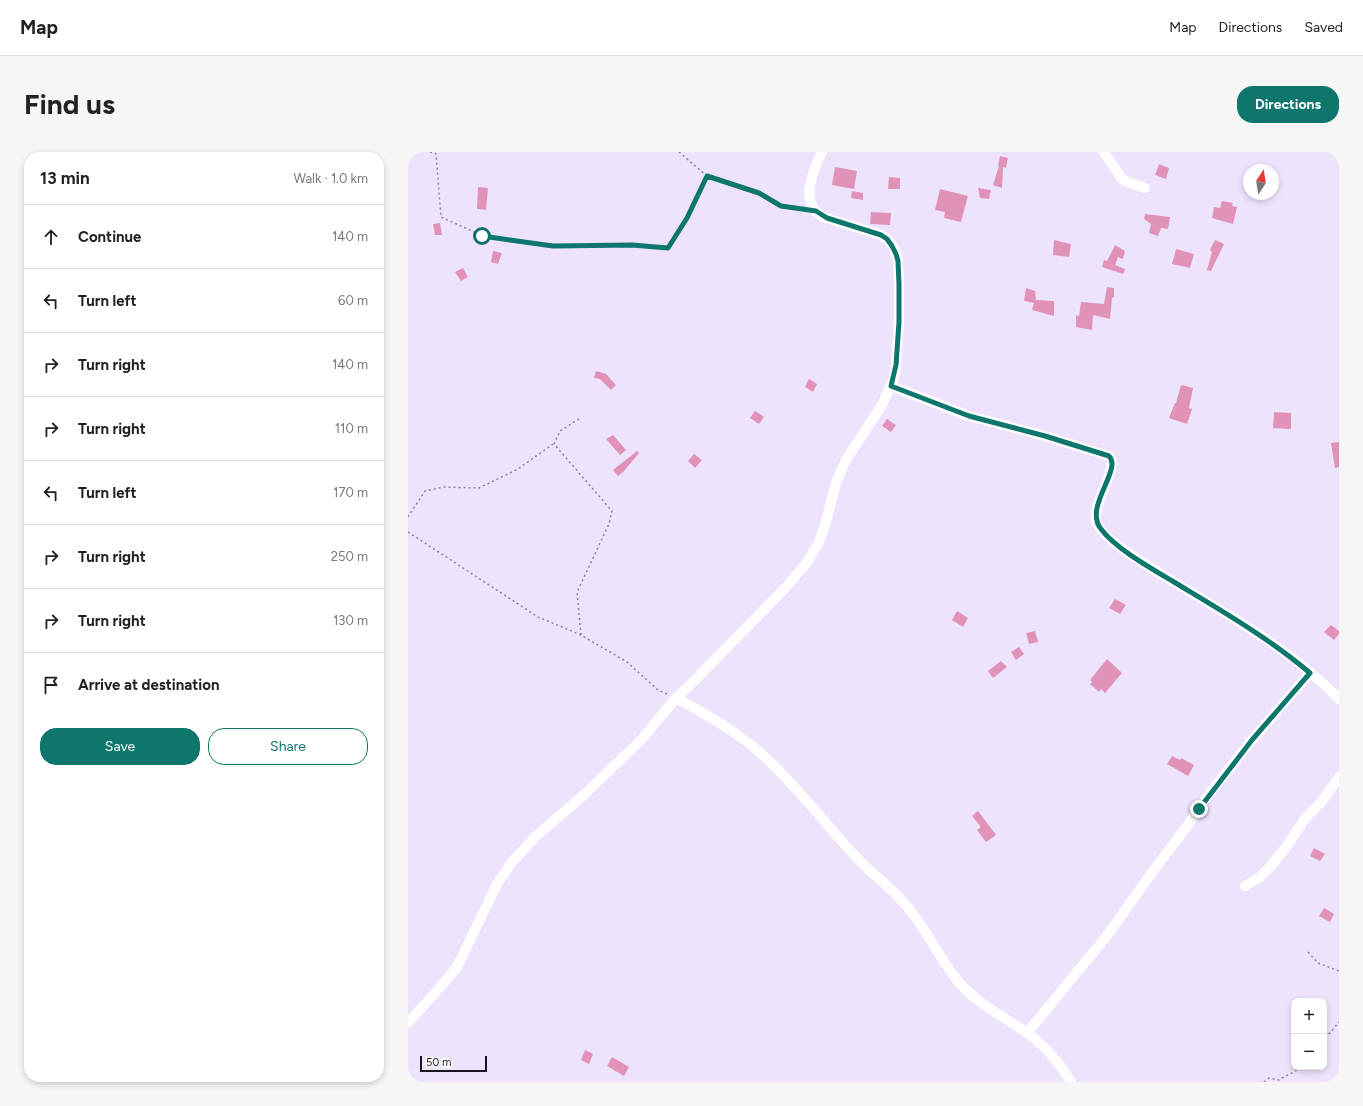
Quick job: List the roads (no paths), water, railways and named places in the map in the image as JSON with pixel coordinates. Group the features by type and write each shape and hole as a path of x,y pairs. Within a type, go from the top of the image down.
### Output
{"street":[{"path":"408,1023 457,967 497,884 512,862 547,826 562,815 642,739 676,698 787,586 808,561 819,542 826,524 836,483 846,460 882,405 891,386 896,365 899,322 899,285 896,254 890,242 884,236 827,218 816,211 810,198 809,187 812,175 822,152"},
{"path":"1104,152 1122,179 1145,188"},
{"path":"891,386 969,416 1051,438 1109,456 1112,461 1112,469 1102,491 1095,514 1096,522 1102,532 1132,556 1255,633 1310,673 1339,699"},
{"path":"1027,1033 1106,937 1191,821 1202,803 1252,740 1310,673"},
{"path":"676,698 712,718 764,756 800,792 856,858 904,903 920,923 962,986 982,1004 1027,1033 1045,1049 1071,1082"},
{"path":"1245,886 1260,877 1270,867 1282,853 1304,820 1323,800 1339,777"}]}
